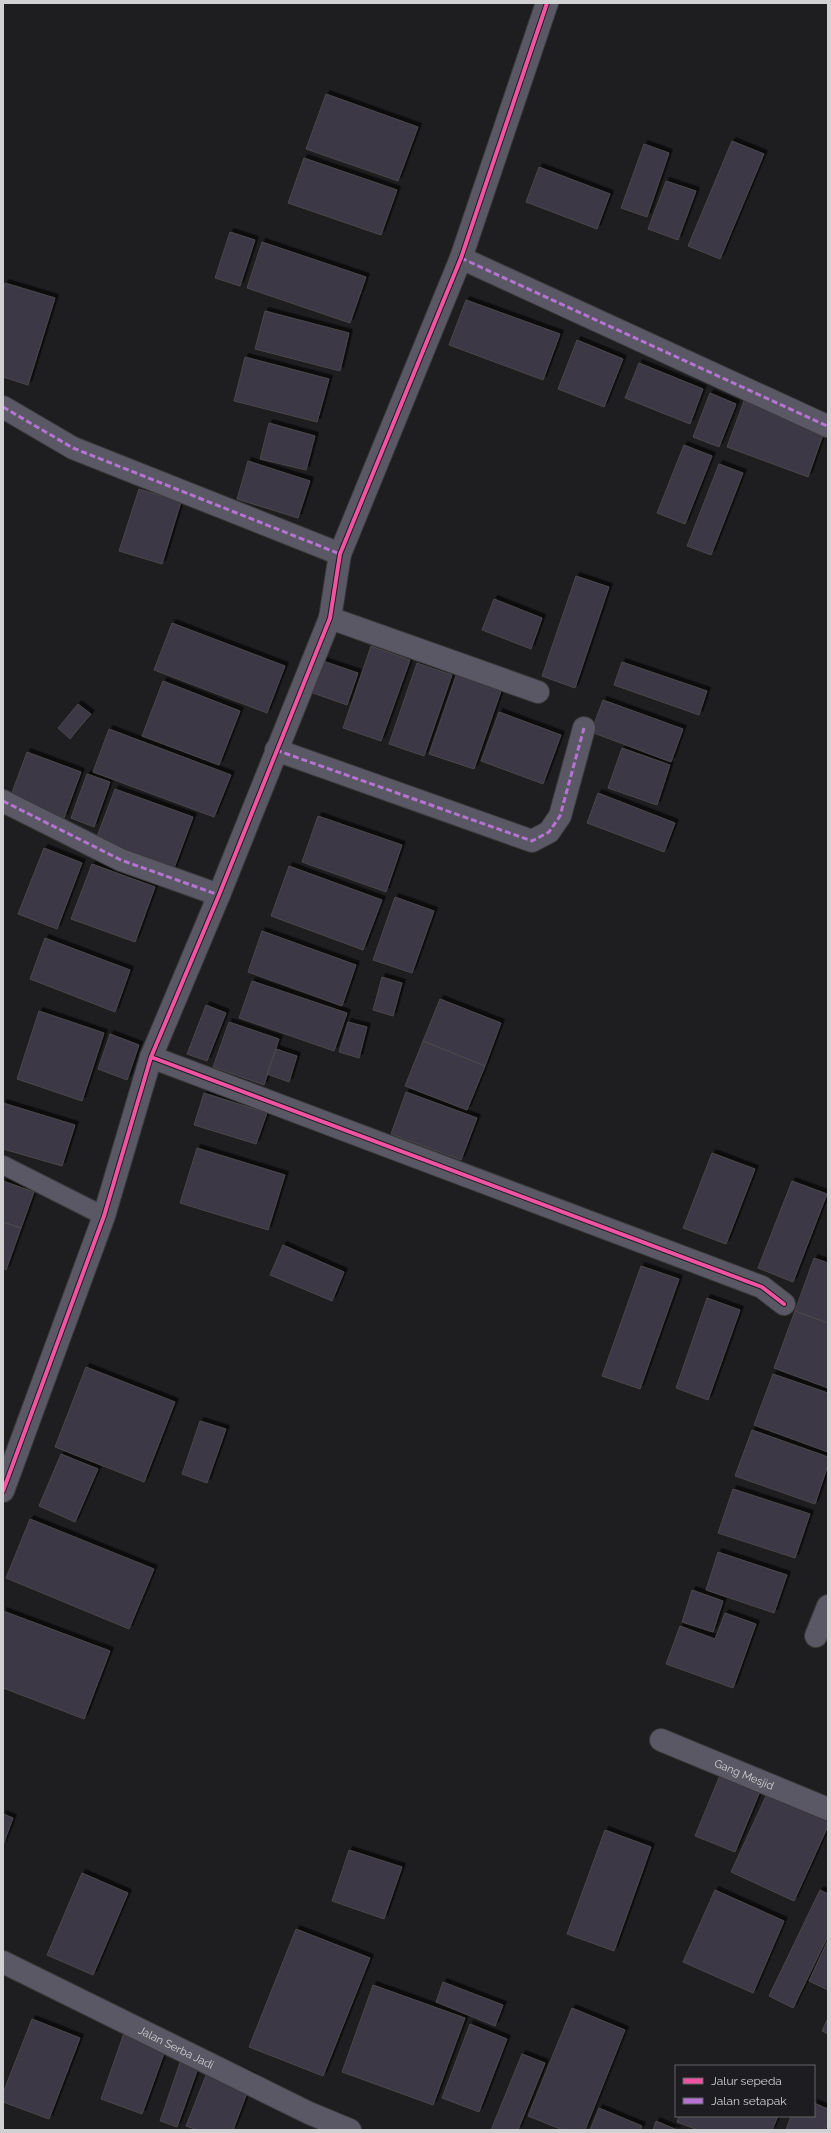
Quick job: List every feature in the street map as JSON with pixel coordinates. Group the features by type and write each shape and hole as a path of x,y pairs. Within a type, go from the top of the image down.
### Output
{"street":[{"path":"3,1491 104,1216 151,1057 219,895 330,618 340,554 461,258 547,3"},
{"path":"461,258 827,426"},
{"path":"3,407 73,448 340,554"},
{"path":"330,618 538,692"},
{"path":"276,750 532,841 549,832 560,816 584,728"},
{"path":"3,801 121,860 219,895"},
{"path":"151,1057 762,1286 784,1304"},
{"path":"816,1636 828,1606"},
{"name":"Gang Mesjid","path":"661,1740 828,1809"},
{"name":"Jalan Serba Jadi","path":"3,1962 309,2113 350,2130"}],"lane":[{"path":"3,1165 104,1216"}],"building":[{"path":"326,94 418,127 398,181 306,149"},
{"path":"732,141 764,154 720,259 688,246"},
{"path":"644,144 669,153 647,217 621,208"},
{"path":"304,158 397,190 381,235 288,203"},
{"path":"539,167 610,194 597,229 526,202"},
{"path":"666,181 696,191 678,240 648,229"},
{"path":"230,232 255,240 240,286 215,278"},
{"path":"262,242 366,277 350,323 247,288"},
{"path":"5,283 55,298 28,385 3,377 3,291"},
{"path":"466,300 560,334 543,380 449,345"},
{"path":"265,311 349,333 340,371 255,349"},
{"path":"577,340 623,359 604,407 558,389"},
{"path":"245,357 329,379 317,422 234,401"},
{"path":"639,363 703,389 690,424 625,398"},
{"path":"710,393 736,404 719,447 693,437"},
{"path":"744,401 824,432 808,477 727,447"},
{"path":"269,423 315,436 306,470 260,459"},
{"path":"684,445 712,456 685,524 657,513"},
{"path":"248,461 310,481 298,518 237,499"},
{"path":"719,464 743,473 711,555 687,546"},
{"path":"139,489 181,502 162,564 119,551"},
{"path":"576,576 609,587 575,688 542,676"},
{"path":"494,599 542,618 531,649 482,630"},
{"path":"172,623 285,666 267,713 154,670"},
{"path":"371,646 410,660 381,741 343,728"},
{"path":"320,660 358,673 347,705 310,692"},
{"path":"622,662 707,691 699,715 614,685"},
{"path":"417,663 452,675 424,756 389,744"},
{"path":"457,673 502,688 474,769 429,754"},
{"path":"163,681 240,711 219,765 142,736"},
{"path":"603,700 683,729 671,762 591,732"},
{"path":"78,704 91,714 70,739 58,728"},
{"path":"499,712 561,735 543,784 481,761"},
{"path":"109,729 231,775 214,817 93,772"},
{"path":"622,748 670,765 657,805 608,788"},
{"path":"27,752 81,772 64,818 10,798"},
{"path":"87,774 110,782 94,827 71,818"},
{"path":"115,789 193,817 173,871 95,842"},
{"path":"598,793 675,823 664,852 587,823"},
{"path":"318,816 402,845 386,892 302,862"},
{"path":"44,848 82,863 57,929 18,914"},
{"path":"92,864 155,887 135,942 71,919"},
{"path":"289,866 382,900 363,950 271,916"},
{"path":"395,897 434,911 412,973 373,960"},
{"path":"262,931 356,965 342,1006 248,972"},
{"path":"45,938 130,970 115,1012 30,979"},
{"path":"382,977 402,983 393,1016 373,1010"},
{"path":"252,981 347,1013 334,1051 239,1018"},
{"path":"440,999 501,1023 485,1066 423,1041"},
{"path":"206,1005 226,1013 207,1061 187,1054"},
{"path":"39,1011 104,1033 82,1101 17,1079"},
{"path":"229,1022 279,1039 264,1085 213,1067"},
{"path":"348,1022 367,1027 359,1058 339,1052"},
{"path":"110,1034 139,1045 127,1080 98,1069"},
{"path":"423,1041 485,1066 467,1110 405,1086"},
{"path":"276,1049 297,1056 289,1082 267,1074"},
{"path":"406,1092 477,1118 461,1160 391,1134"},
{"path":"204,1093 267,1113 256,1144 194,1125"},
{"path":"3,1103 75,1125 62,1166 3,1149"},
{"path":"197,1148 285,1175 268,1230 180,1203"},
{"path":"712,1153 755,1169 726,1244 683,1228"},
{"path":"3,1181 34,1192 21,1228 3,1222"},
{"path":"792,1181 827,1194 793,1282 758,1268"},
{"path":"3,1222 21,1228 6,1270 3,1268"},
{"path":"283,1245 344,1272 332,1301 270,1275"},
{"path":"814,1258 828,1263 828,1323 795,1311"},
{"path":"641,1266 679,1279 640,1389 602,1376"},
{"path":"707,1298 740,1310 708,1400 676,1388"},
{"path":"795,1311 828,1323 828,1388 774,1368"},
{"path":"86,1367 175,1402 144,1482 55,1447"},
{"path":"773,1374 828,1393 828,1452 754,1425"},
{"path":"200,1421 226,1429 207,1483 182,1474"},
{"path":"752,1430 828,1457 828,1465 815,1504 735,1476"},
{"path":"61,1454 98,1469 75,1522 39,1506"},
{"path":"733,1489 810,1514 795,1558 718,1533"},
{"path":"30,1519 154,1569 129,1629 6,1578"},
{"path":"718,1552 787,1575 774,1613 706,1590"},
{"path":"692,1590 723,1601 713,1632 682,1622"},
{"path":"3,1611 110,1651 84,1719 3,1688"},
{"path":"725,1613 756,1624 733,1688 666,1664 680,1626 715,1639"},
{"path":"723,1768 763,1784 735,1852 695,1836"},
{"path":"772,1783 828,1809 828,1826 794,1901 731,1872"},
{"path":"3,1814 13,1818 3,1845"},
{"path":"605,1830 651,1847 614,1951 567,1934"},
{"path":"349,1850 402,1867 384,1919 332,1901"},
{"path":"82,1873 128,1893 93,1975 47,1955"},
{"path":"715,1890 784,1921 753,1993 683,1962"},
{"path":"820,1890 828,1894 828,1936 793,2008 769,1996"},
{"path":"296,1929 370,1958 323,2076 249,2047"},
{"path":"828,1940 828,1990 809,1981"},
{"path":"443,1982 503,2005 495,2026 436,2002"},
{"path":"373,1985 465,2018 433,2105 342,2072"},
{"path":"572,2008 625,2030 585,2130 563,2130 528,2116"},
{"path":"828,2018 828,2034 822,2031"},
{"path":"32,2019 80,2038 49,2119 3,2102 3,2093"},
{"path":"470,2024 507,2039 479,2112 442,2098"},
{"path":"124,2033 166,2048 142,2114 101,2099"},
{"path":"184,2051 202,2057 177,2127 160,2121"},
{"path":"522,2054 545,2063 518,2130 491,2130"},
{"path":"212,2060 253,2077 233,2130 198,2130 186,2126"},
{"path":"815,2103 828,2109 828,2123 825,2130 786,2130 791,2117 815,2117"},
{"path":"599,2108 642,2126 640,2130 590,2130"},
{"path":"679,2117 778,2117 772,2130 698,2130 677,2122"},
{"path":"656,2121 677,2130 653,2130"}],"marked path":[{"path":"461,258 827,426"},
{"path":"3,407 73,448 340,554"},
{"path":"276,750 532,841 549,832 560,816 584,728"},
{"path":"3,801 121,860 219,895"}],"cycle path":[{"path":"3,1491 104,1216 151,1057 219,895 330,618 340,554 461,258 547,3"},
{"path":"151,1057 762,1287 784,1304"}]}
